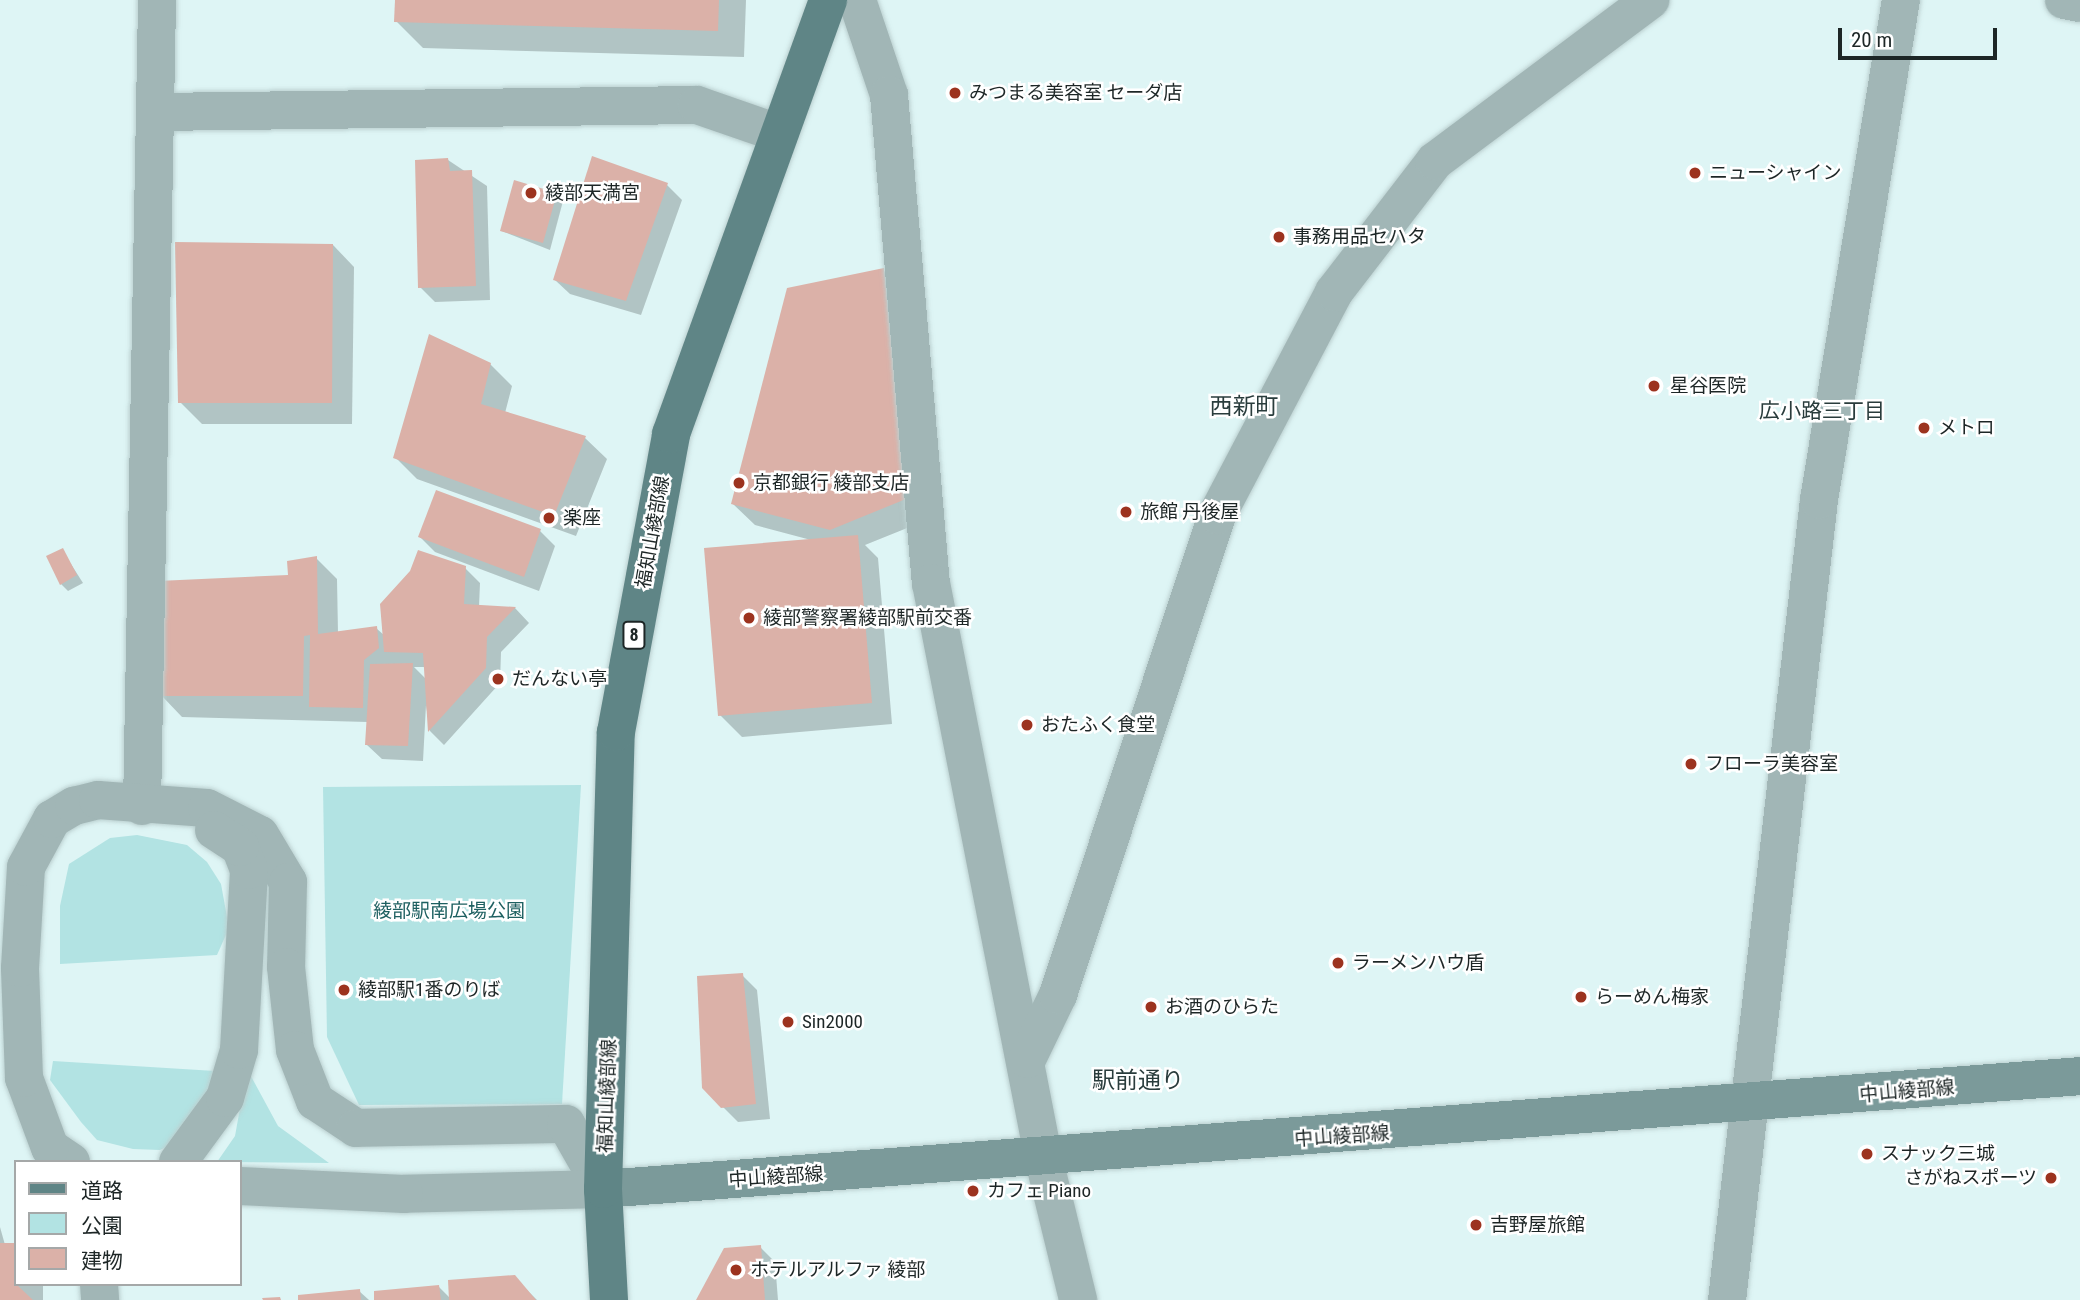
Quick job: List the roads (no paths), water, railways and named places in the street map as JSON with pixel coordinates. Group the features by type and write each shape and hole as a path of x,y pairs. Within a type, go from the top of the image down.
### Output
{"main road":[{"name":"福知山綾部線","path":"609,1300 603,1189 617,732 671,434 775,132 828,0"},
{"name":"中山綾部線","path":"603,1189 1044,1160 2080,1076"}],"street":[{"path":"155,806 157,0"},
{"path":"857,0 889,95 931,583 1027,1059 1044,1160 1078,1300"},
{"path":"1027,1059 1058,995 1217,515 1334,292 1435,161 1650,0"},
{"path":"1727,1300 1754,1104 1819,499 1901,0"},
{"path":"2064,0 2080,3"},
{"path":"155,112 696,105 775,132"},
{"path":"68,1160 50,1148 24,1078 20,968 26,867 52,819 74,806 98,800 207,808 234,818 260,835 288,882 286,967 295,1050 315,1101 356,1128 566,1124 603,1189 404,1194 242,1186"},
{"path":"155,806 240,848 249,870 239,1050 225,1098 179,1160"}],"place":[{"name":"みつまる美容室 セーダ店","path":"955,93"},
{"name":"ニューシャイン","path":"1695,173"},
{"name":"綾部天満宮","path":"531,193"},
{"name":"事務用品セハタ","path":"1279,237"},
{"name":"星谷医院","path":"1654,386"},
{"name":"メトロ","path":"1924,428"},
{"name":"京都銀行 綾部支店","path":"739,483"},
{"name":"旅館 丹後屋","path":"1126,512"},
{"name":"楽座","path":"549,518"},
{"name":"綾部警察署綾部駅前交番","path":"749,618"},
{"name":"だんない亭","path":"498,679"},
{"name":"おたふく食堂","path":"1027,725"},
{"name":"フローラ美容室","path":"1691,764"},
{"name":"ラーメンハウ盾","path":"1338,963"},
{"name":"綾部駅1番のりば","path":"344,990"},
{"name":"らーめん梅家","path":"1581,997"},
{"name":"お酒のひらた","path":"1151,1007"},
{"name":"Sin2000","path":"788,1022"},
{"name":"スナック三城","path":"1867,1154"},
{"name":"さがねスポーツ","path":"2051,1178"},
{"name":"カフェ Piano","path":"973,1191"},
{"name":"吉野屋旅館","path":"1476,1225"},
{"name":"ホテルアルファ 綾部","path":"736,1270"}],"district":[{"name":"西新町","path":"1244,407"},
{"name":"広小路三丁目","path":"1822,411"},
{"name":"駅前通り","path":"1138,1081"}],"park label":[{"name":"綾部駅南広場公園","path":"449,911"}]}
